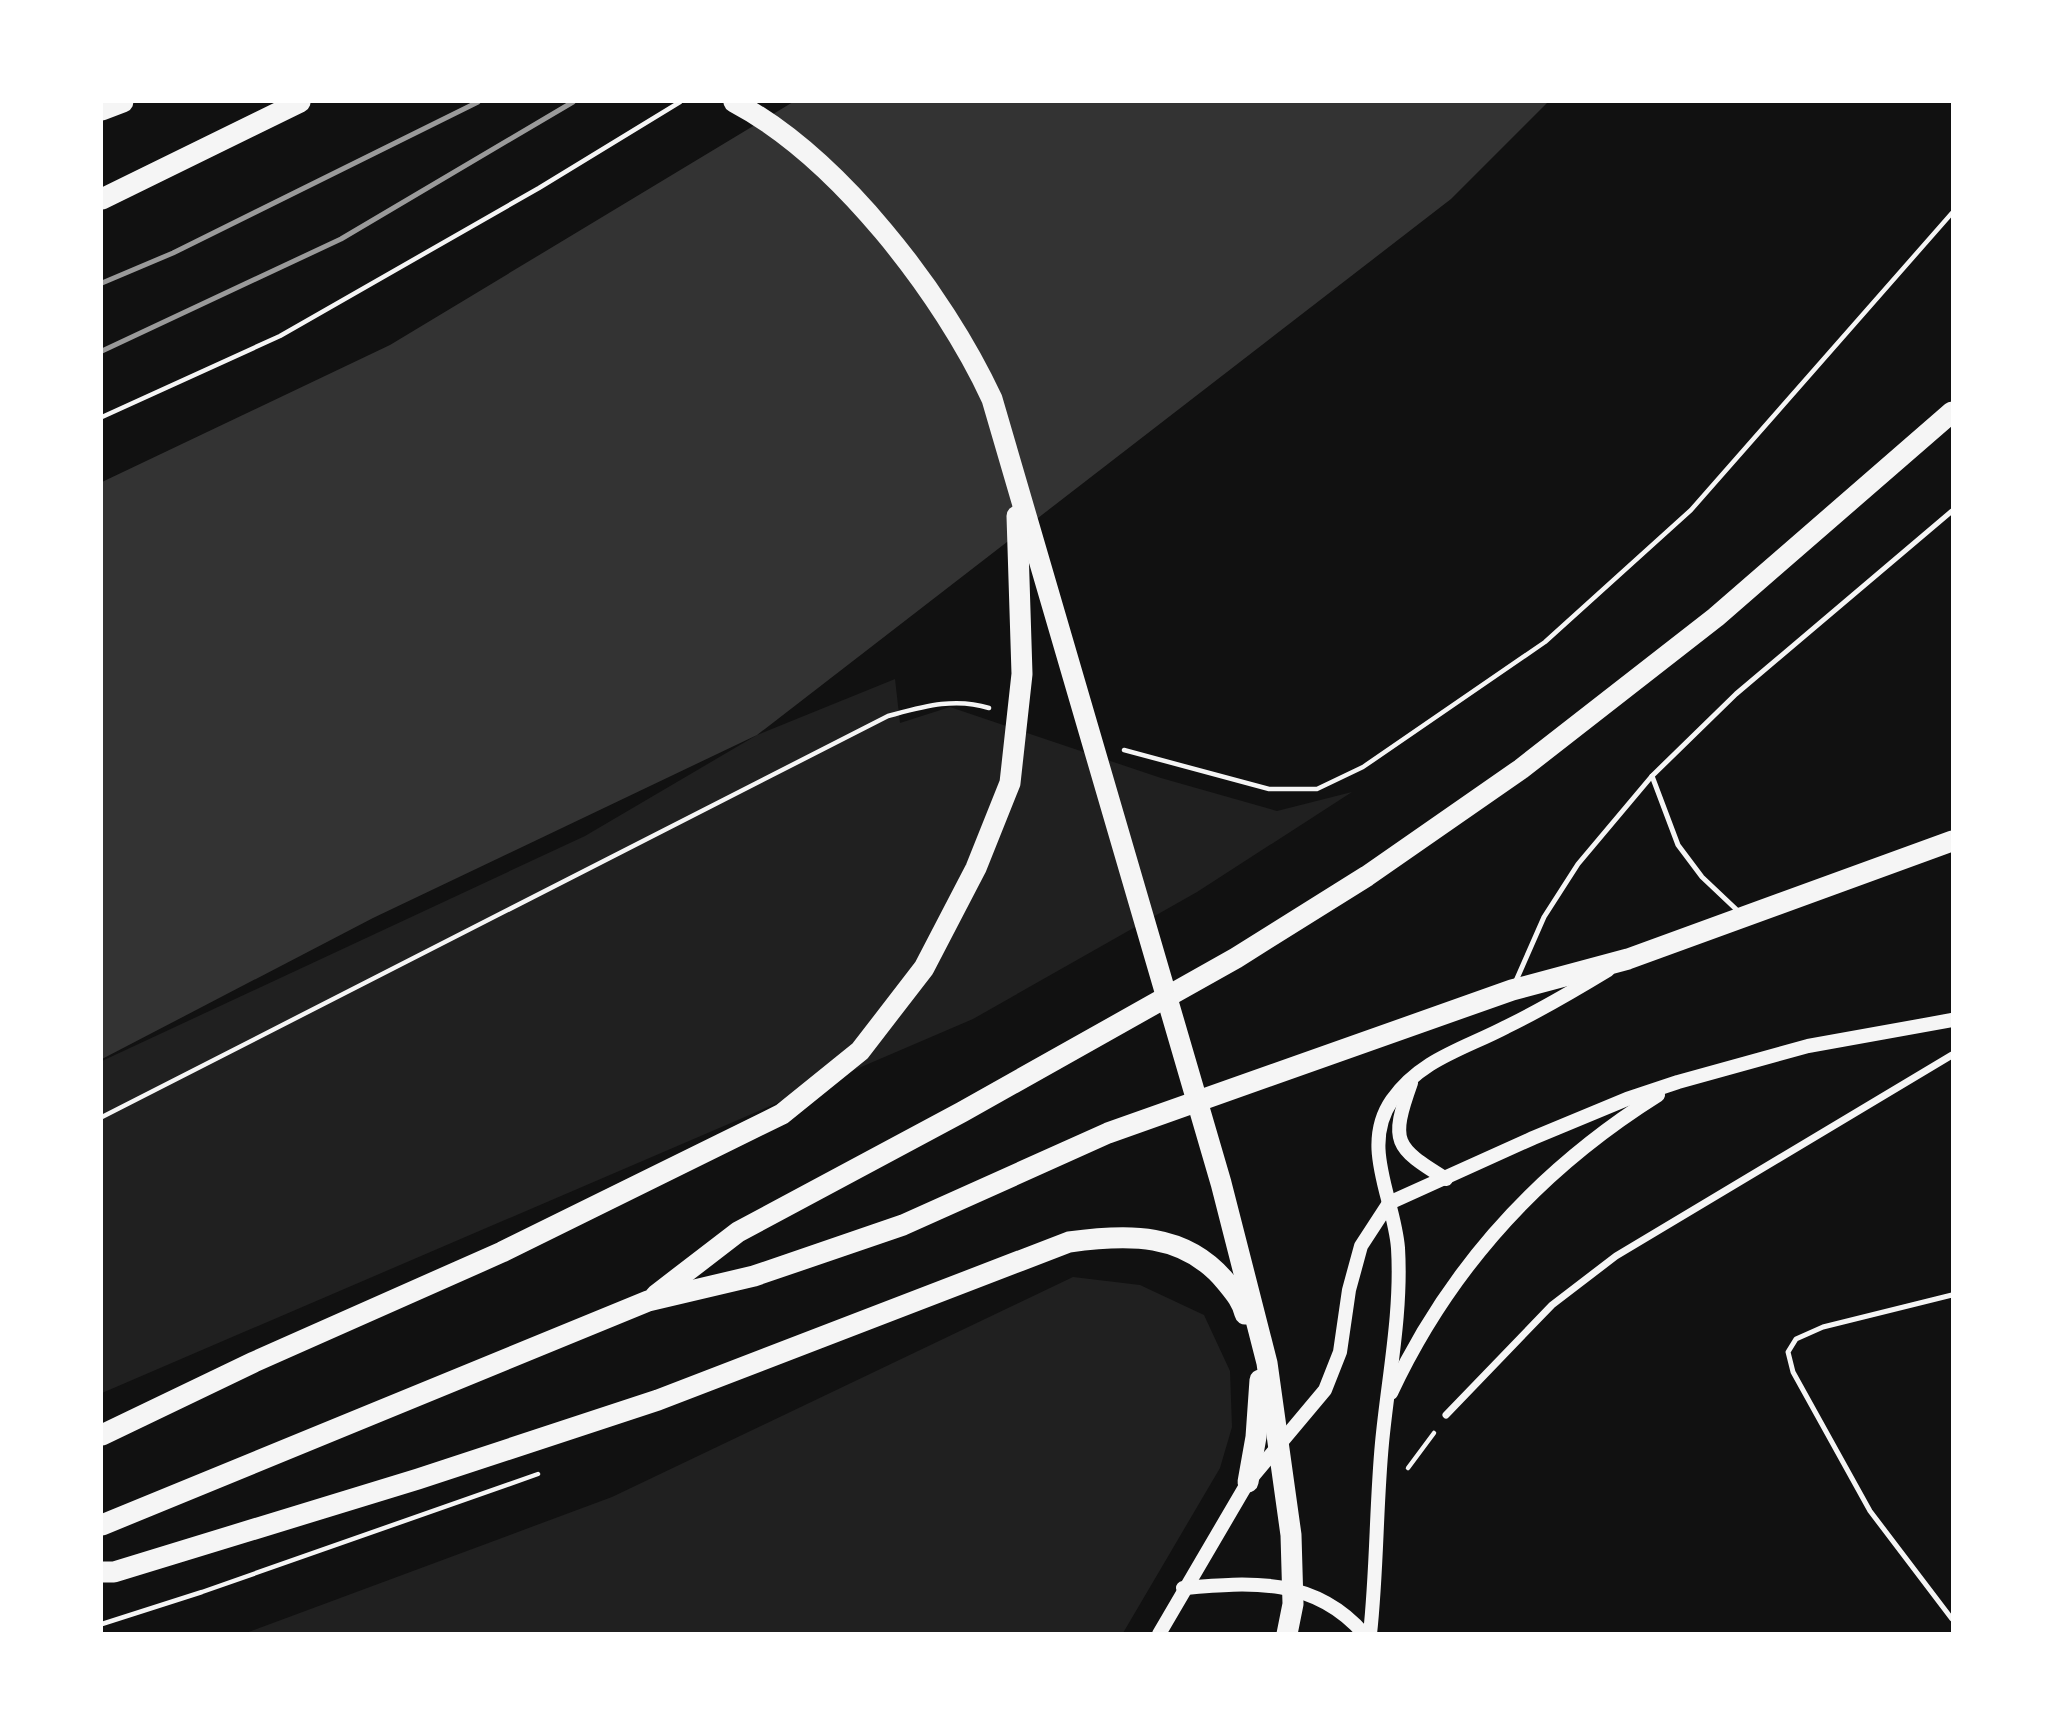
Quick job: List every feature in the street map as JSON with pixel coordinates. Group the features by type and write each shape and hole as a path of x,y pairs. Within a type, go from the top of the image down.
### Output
{"highway":[{"path":"102,110 123,102"},
{"path":"102,199 300,102"},
{"path":"734,102 750,110 831,174 912,265 969,348 992,398 1221,1183 1267,1363 1291,1535 1293,1604 1287,1633"},
{"path":"649,1301 738,1232 962,1112 1213,971 1367,876 1521,769 1716,617 1952,412"},
{"path":"102,1435 254,1362 502,1252 782,1114 860,1051 924,968 976,868 1010,783 1022,674 1017,486"},
{"path":"102,1525 649,1301 754,1276 903,1225 1108,1133 1512,990 1628,959 1952,841"},
{"path":"102,1573 114,1572 418,1479 657,1400 1069,1242 1118,1236 1173,1243 1210,1263 1242,1303 1260,1380 1256,1437 1248,1482"}],"main road":[{"path":"1370,1633 1376,1579 1377,1509 1398,1288 1398,1246 1377,1142 1380,1123 1392,1100 1415,1072 1505,1028 1628,959"},
{"path":"1159,1633 1248,1482 1325,1390 1340,1352 1349,1290 1361,1246 1389,1203 1627,1099 1678,1082 1808,1046 1952,1020"},
{"path":"1415,1072 1402,1109 1398,1134 1402,1147 1446,1179"},
{"path":"1386,1404 1414,1343 1435,1310 1456,1278 1502,1223 1569,1158 1678,1082"},
{"path":"1184,1588 1246,1582 1278,1585 1311,1595 1353,1622 1364,1633"}],"street":[{"path":"1447,1415 1552,1305 1616,1256 1952,1055"}],"lane":[{"path":"1512,990 1544,917 1578,864 1652,776 1736,694 1952,510"},
{"path":"1652,776 1678,845 1702,877 1745,918"},
{"path":"1952,1295 1823,1327 1797,1339 1788,1352 1793,1372 1870,1511 1952,1619"}],"path":[{"path":"102,417 280,337 538,188 680,102"},
{"path":"1404,1473 1447,1415"},
{"path":"102,1624 202,1592 550,1470"}],"shaded area":[{"path":"793,102 1548,102 1451,199 757,735 373,918 102,1059 102,482 390,345"},
{"path":"895,679 900,723 950,707 1161,778 1277,811 1352,792 1197,892 973,1019 102,1393 102,1061 585,836 757,735"},
{"path":"1073,1277 1140,1285 1204,1315 1230,1371 1232,1427 1220,1468 1123,1633 246,1633 612,1497"}],"railway":[{"path":"102,283 173,253 478,102"},
{"path":"102,351 341,239 573,102"}]}
